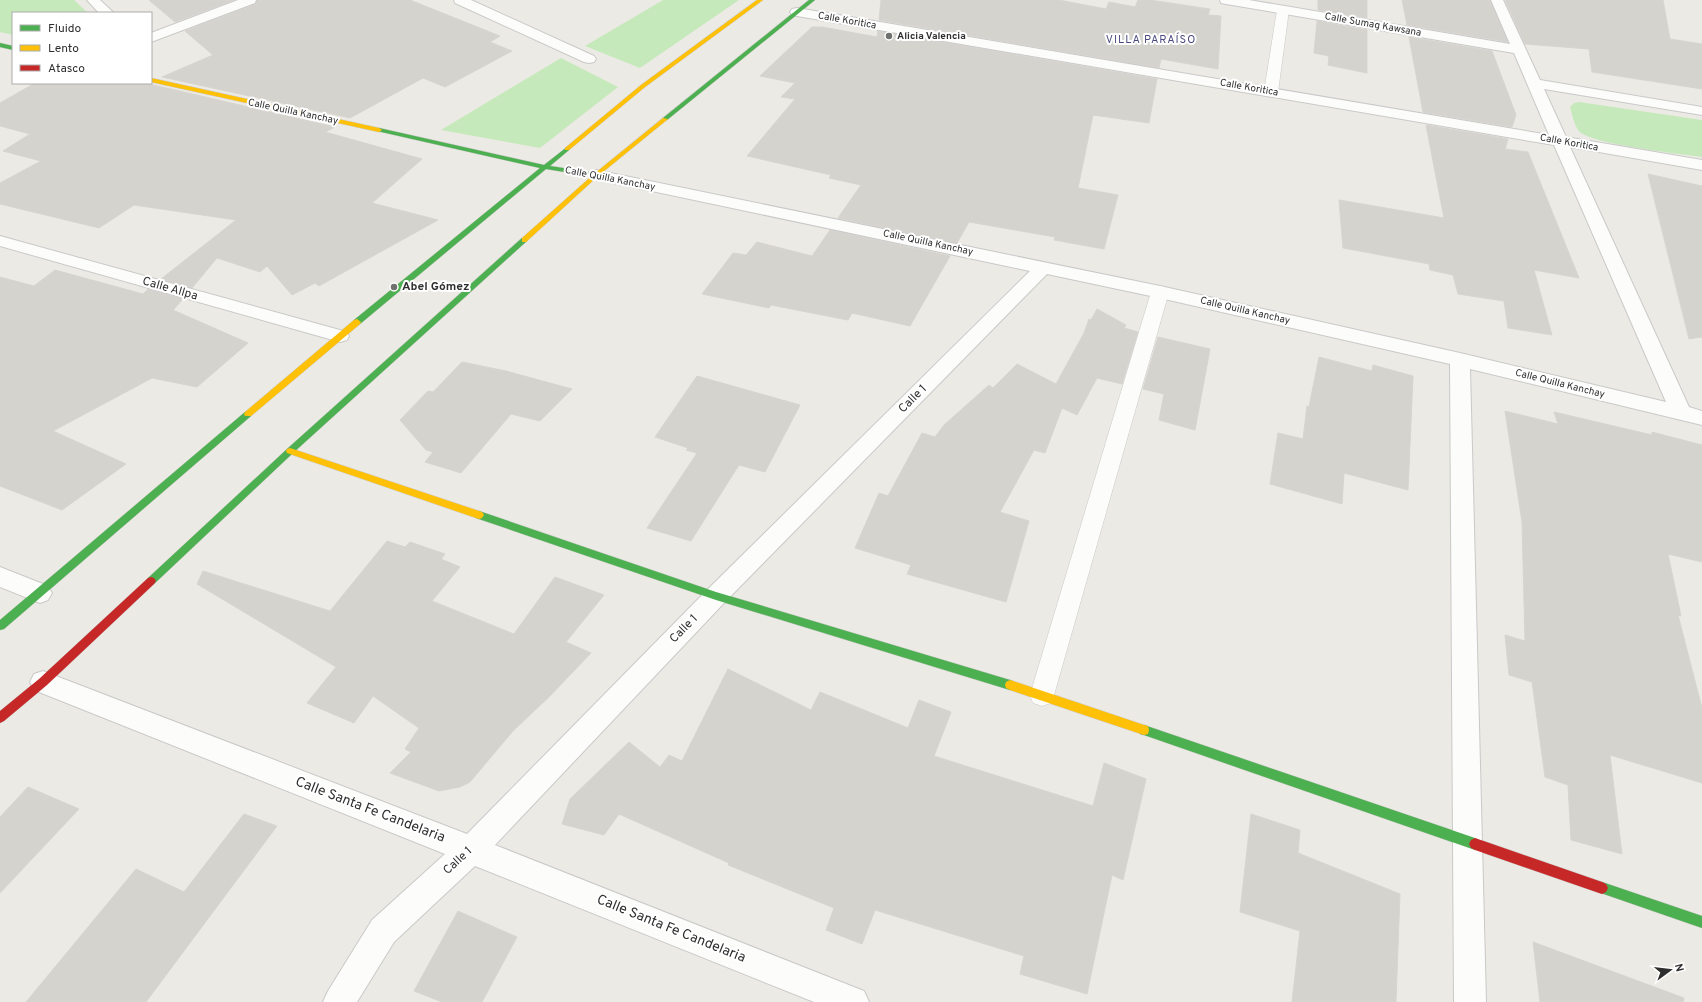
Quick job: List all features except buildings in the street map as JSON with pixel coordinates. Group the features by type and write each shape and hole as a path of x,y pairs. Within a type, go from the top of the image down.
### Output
{"main road":[{"path":"0,626 340,336 643,86 760,0"},
{"path":"0,718 43,682 290,451 596,175 812,0"},
{"path":"0,45 12,48"},
{"name":"Calle Quilla Kanchay","path":"152,80 545,167 596,175"},
{"path":"290,451 716,596 1042,695 1702,922"}],"street":[{"path":"93,0 106,12"},
{"path":"152,38 250,0"},
{"path":"460,0 589,59"},
{"name":"Calle Sumag Kawsana","path":"1226,0 1283,5 1519,50"},
{"path":"1497,0 1681,413"},
{"name":"Calle Koritica","path":"797,12 1702,165"},
{"path":"1534,83 1702,111"},
{"name":"Calle Quilla Kanchay","path":"596,175 1160,292 1460,360 1702,418"},
{"name":"Calle Allpa","path":"0,241 340,336"},
{"name":"Calle 1","path":"339,1002 382,931 471,850 716,596 1044,267"},
{"path":"1460,360 1468,784 1466,841 1470,1002"},
{"path":"0,577 40,593"},
{"name":"Calle Santa Fe Candelaria","path":"43,682 853,1002"}],"lane":[{"path":"1271,92 1283,5"},
{"path":"1042,695 1160,292"}],"green space":[{"path":"0,0 74,0 87,12 12,12 12,35 0,32"},
{"path":"663,0 739,0 640,68 585,46"},
{"path":"561,58 618,87 540,148 441,130"},
{"path":"1579,102 1702,120 1702,157 1617,144 1586,136 1577,129 1570,107 1574,103"}],"traffic: fast":[{"path":"665,119 812,0"},
{"path":"0,45 12,48"},
{"path":"379,130 545,167 596,175"},
{"path":"357,322 567,149"},
{"path":"151,581 290,451 524,240"},
{"path":"0,626 248,414"},
{"path":"479,515 716,596 1010,685"},
{"path":"1144,730 1475,844"},
{"path":"1602,888 1702,922"}],"traffic: slow":[{"path":"567,149 643,86 760,0"},
{"path":"152,80 379,130"},
{"path":"524,240 596,175 665,119"},
{"path":"248,414 357,322"},
{"path":"290,451 479,515"},
{"path":"1010,685 1144,730"}],"traffic: jam":[{"path":"0,718 43,682 151,581"},
{"path":"1475,844 1602,888"}],"place":[{"name":"Alicia Valencia","path":"889,36"},
{"name":"Abel Gómez","path":"394,287"}],"district":[{"name":"VILLA PARAÍSO","path":"1151,40"}]}
